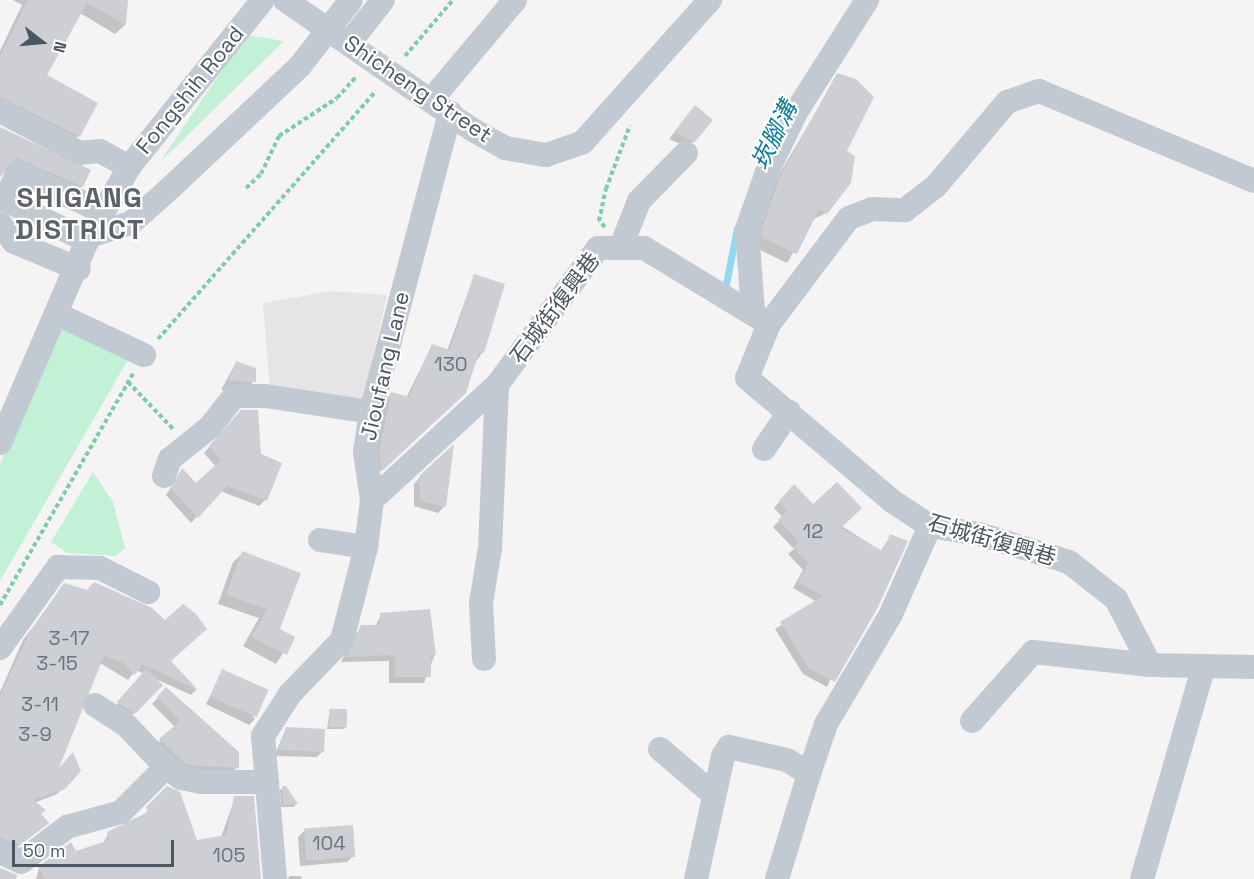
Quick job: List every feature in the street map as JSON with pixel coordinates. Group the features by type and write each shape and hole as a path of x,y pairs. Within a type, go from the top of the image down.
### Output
{"street":[{"name":"Fongshih Road","path":"0,443 79,269 88,239 129,167 263,0"},
{"name":"Shicheng Street","path":"285,0 506,148 546,155 583,142 702,5"},
{"path":"350,42 351,0"},
{"path":"103,212 18,172 5,200 88,239 131,223 300,66 350,42 384,0"},
{"path":"441,106 516,0"},
{"path":"761,317 747,229 766,172 796,112 867,0"},
{"name":"石城街復興巷","path":"1150,665 1116,599 1069,562 979,534 930,526 892,501 747,378 761,317 849,218 872,209 905,210 936,186 1007,102 1039,91 1254,181"},
{"name":"Jioufang Lane","path":"275,879 262,736 290,694 342,640 366,547 372,500 365,452 371,412 441,106"},
{"path":"0,111 80,153 100,151 129,167"},
{"path":"622,244 639,201 686,153"},
{"path":"43,219 56,191"},
{"path":"0,224 14,242 79,269"},
{"name":"石城街復興巷","path":"372,500 417,470 496,385 598,248 622,244 644,248 761,317"},
{"path":"59,315 144,355"},
{"path":"484,659 481,603 490,548 496,385"},
{"path":"164,476 170,459 188,445 234,396 265,396 371,412"},
{"path":"764,449 789,412"},
{"path":"777,879 826,724 891,614 930,526"},
{"path":"320,540 366,547"},
{"path":"0,648 58,567 100,568 148,592"},
{"path":"972,721 1033,652 1203,669 1254,667"},
{"path":"1142,879 1203,669"},
{"path":"95,705 126,725 166,767 181,778 201,782 267,782"},
{"path":"696,879 714,795 729,747 787,760 809,774"},
{"path":"660,749 714,795"},
{"path":"17,864 67,827 121,812 166,767"}],"path":[{"path":"401,60 453,0"},
{"path":"246,188 261,174 279,136 337,98 350,42"},
{"path":"622,244 599,221 631,121 631,88"},
{"path":"0,605 144,355 376,91"},
{"path":"128,382 188,445"}],"shaded area":[{"path":"332,291 387,295 361,408 270,393 263,303"}],"green space":[{"path":"246,35 284,41 159,163"},
{"path":"59,327 130,356 0,581 0,464"},
{"path":"93,472 113,502 125,548 116,556 67,553 51,542"}],"building":[{"path":"28,0 128,0 126,25 87,3 47,75 98,103 80,137 0,97 0,56"},
{"path":"837,73 856,79 874,97 847,151 855,156 851,183 827,214 819,209 797,254 762,238 761,231 780,177"},
{"path":"695,105 713,120 695,142 674,132"},
{"path":"0,127 91,170 83,187 17,158 0,177"},
{"path":"474,274 505,284 484,353 479,352 466,393 382,471 379,452 391,392 409,397 432,344 450,350"},
{"path":"236,361 256,368 256,382 229,381"},
{"path":"241,410 258,410 261,454 282,463 267,501 227,486 198,518 171,488 182,468 196,483 221,460 209,446"},
{"path":"454,444 446,507 420,501 419,476"},
{"path":"837,482 862,508 841,528 883,551 890,534 908,541 878,607 835,682 809,668 780,622 823,596 798,582 808,563 793,547 799,542 778,520 787,511 779,501 794,484 813,504"},
{"path":"242,551 301,573 280,629 295,637 287,655 251,637 267,609 226,595"},
{"path":"94,582 152,608 165,620 183,604 196,614 207,629 171,661 198,690 142,664 135,675 122,662 104,656 59,768 73,752 81,771 65,789 33,800 46,810 41,814 49,823 19,845 0,838 0,696 29,633 64,583 87,590"},
{"path":"430,609 436,655 431,655 431,677 395,677 395,655 346,657 361,625 380,625 380,613"},
{"path":"146,669 163,685 135,714 117,702"},
{"path":"222,669 269,690 256,717 210,696"},
{"path":"166,687 239,752 239,768 187,765 159,739 180,721 157,697"},
{"path":"329,709 347,709 347,727 329,727"},
{"path":"286,727 325,729 324,752 278,750"},
{"path":"167,786 180,792 197,840 226,835 234,796 254,796 261,879 45,879 38,867 71,842 76,851 109,840 107,832 148,812 146,807"},
{"path":"282,786 286,786 298,804 283,805"},
{"path":"353,825 355,857 306,860 304,828"},
{"path":"0,868 17,875 16,879 0,879"}],"waterway":[{"name":"崁腳溝","path":"726,284 737,228"}],"district":[{"name":"SHIGANG DISTRICT","path":"80,213"}]}
